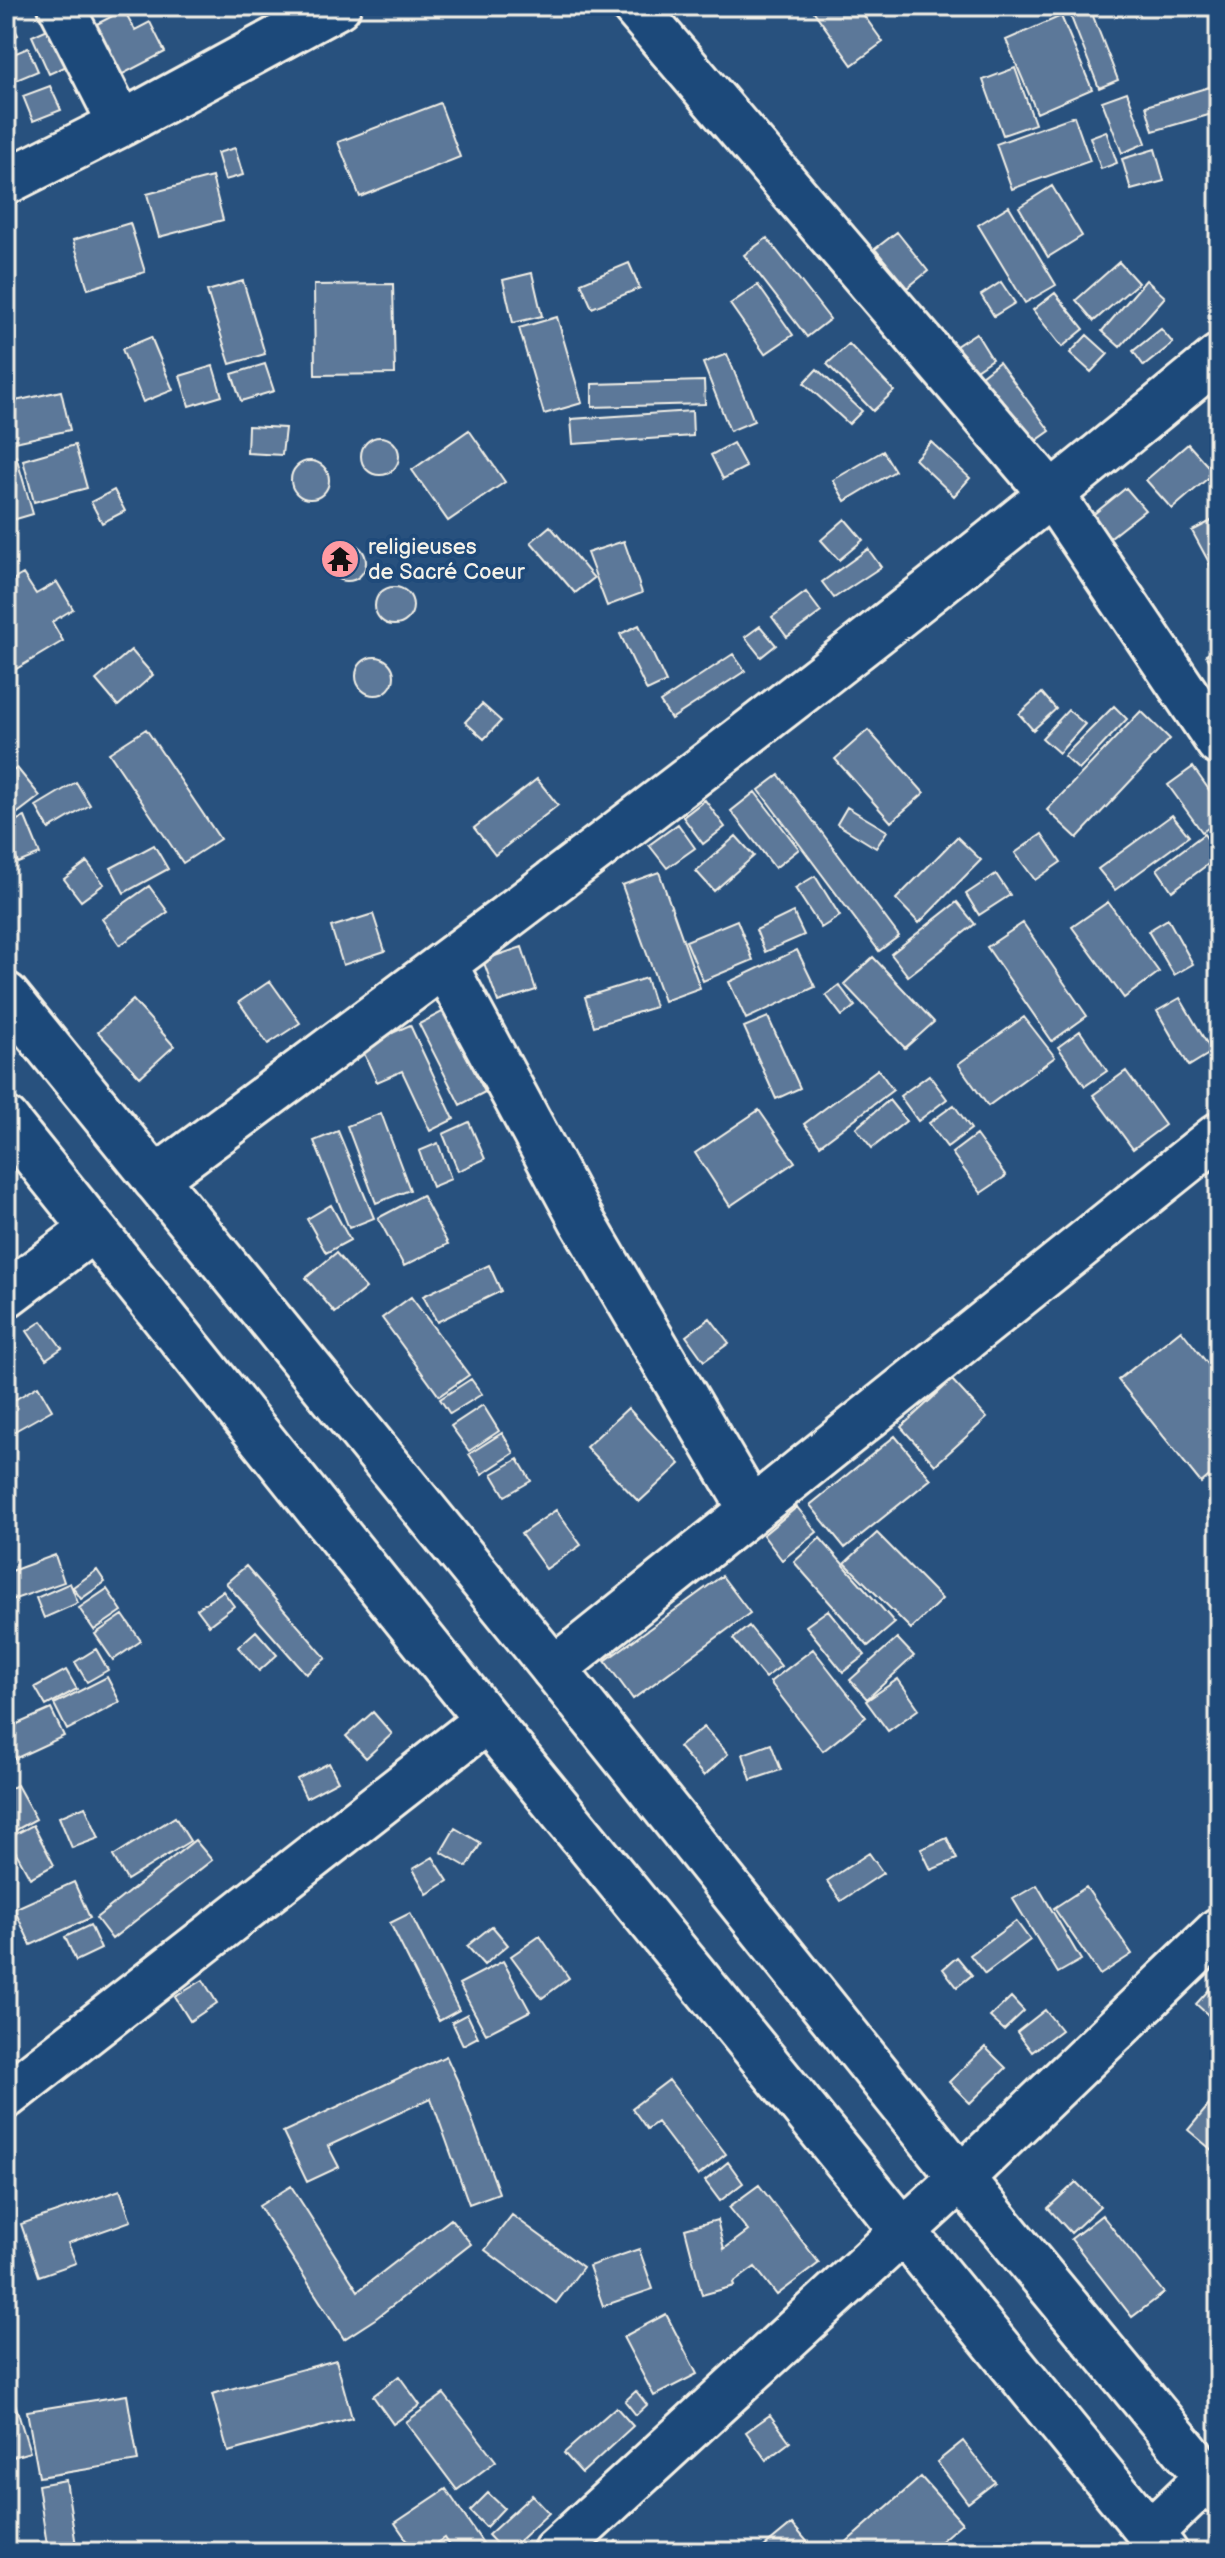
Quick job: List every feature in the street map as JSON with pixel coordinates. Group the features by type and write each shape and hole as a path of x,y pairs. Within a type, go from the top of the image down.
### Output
{"street":[{"path":"61,6 121,124"},
{"path":"6,182 121,124 338,6"},
{"path":"634,6 1052,495 1219,743"},
{"path":"155,1179 445,966 1052,495 1219,357"},
{"path":"445,966 581,1219 751,1509"},
{"path":"6,995 554,1669 961,2178 1213,2484 1158,2543 487,1720 6,1120"},
{"path":"554,1669 1219,1135"},
{"path":"6,1295 92,1230"},
{"path":"6,2096 487,1720"},
{"path":"555,2552 961,2178 1219,1930"}],"building":[{"path":"810,6 857,6 883,42 852,65"},
{"path":"1089,6 1118,80 1099,88 1069,12"},
{"path":"124,10 135,30 150,22 165,52 121,75 95,25"},
{"path":"1061,16 1092,89 1037,113 1006,40"},
{"path":"9,18 18,35 6,42 6,19"},
{"path":"52,27 69,65 49,74 32,36"},
{"path":"28,48 38,71 14,81 6,57"},
{"path":"1015,68 1035,124 1003,135 983,80"},
{"path":"1219,84 1219,112 1153,131 1146,106"},
{"path":"50,86 61,110 33,121 23,96"},
{"path":"1127,92 1146,143 1122,153 1102,101"},
{"path":"440,103 460,157 360,197 338,142"},
{"path":"1074,116 1090,161 1012,189 996,144"},
{"path":"1106,131 1117,163 1101,169 1090,137"},
{"path":"235,148 243,175 225,180 217,153"},
{"path":"1155,149 1164,181 1131,190 1122,159"},
{"path":"212,177 223,220 159,237 147,194"},
{"path":"1052,186 1082,236 1048,257 1019,207"},
{"path":"1009,206 1056,285 1025,303 978,225"},
{"path":"130,223 145,272 88,289 73,240"},
{"path":"897,232 928,271 907,288 875,249"},
{"path":"767,238 830,319 807,337 744,255"},
{"path":"1119,262 1138,283 1094,321 1076,300"},
{"path":"629,263 640,288 592,308 581,283"},
{"path":"532,273 542,316 513,323 503,280"},
{"path":"1146,280 1165,297 1120,347 1102,331"},
{"path":"243,281 265,354 230,364 207,291"},
{"path":"1001,282 1015,303 994,316 981,295"},
{"path":"393,284 395,374 315,375 314,285"},
{"path":"758,285 793,335 765,354 730,304"},
{"path":"1055,293 1084,329 1062,347 1033,310"},
{"path":"557,317 582,403 544,414 519,328"},
{"path":"1161,329 1173,343 1144,366 1133,351"},
{"path":"976,333 992,359 970,374 953,348"},
{"path":"1087,335 1108,354 1091,372 1070,353"},
{"path":"151,337 173,390 143,402 122,349"},
{"path":"849,344 894,391 873,411 827,364"},
{"path":"727,354 754,421 730,431 703,363"},
{"path":"999,362 1050,431 1026,448 976,380"},
{"path":"265,364 274,391 241,401 232,374"},
{"path":"213,366 222,396 189,406 180,376"},
{"path":"817,369 862,411 849,424 804,383"},
{"path":"704,381 705,404 592,407 592,384"},
{"path":"61,391 70,430 6,444 6,403"},
{"path":"692,411 693,436 573,444 571,419"},
{"path":"248,426 285,428 282,455 247,453"},
{"path":"469,430 505,482 448,521 412,470"},
{"path":"380,437 394,442 399,456 394,470 380,475 366,470 361,456 366,442"},
{"path":"931,442 970,478 954,496 915,459"},
{"path":"733,443 746,467 723,479 711,455"},
{"path":"1188,444 1214,473 1172,509 1146,480"},
{"path":"75,445 87,488 34,502 23,460"},
{"path":"883,451 895,471 845,501 833,480"},
{"path":"16,456 33,514 6,522 6,459"},
{"path":"310,461 324,466 329,480 324,494 310,499 296,494 291,480 296,466"},
{"path":"1126,488 1145,510 1107,540 1089,518"},
{"path":"114,490 125,511 102,523 91,502"},
{"path":"1219,517 1219,578 1218,579 1192,531"},
{"path":"845,519 863,540 839,560 821,540"},
{"path":"550,526 594,578 575,593 531,542"},
{"path":"624,541 642,593 607,606 587,553"},
{"path":"347,543 361,548 366,562 361,576 347,581 333,576 328,562 333,548"},
{"path":"868,549 881,567 834,598 822,582"},
{"path":"23,574 36,594 57,582 73,609 52,622 63,641 11,672 6,663 6,584"},
{"path":"394,587 408,592 413,606 408,620 394,625 380,620 375,606 380,592"},
{"path":"806,592 821,612 787,637 772,617"},
{"path":"639,625 666,682 647,691 620,634"},
{"path":"760,626 776,645 761,657 745,637"},
{"path":"1219,648 1219,678 1206,655"},
{"path":"131,650 153,675 118,706 96,680"},
{"path":"733,654 745,671 671,719 660,702"},
{"path":"375,657 389,662 394,676 389,690 375,695 361,690 356,676 361,662"},
{"path":"1042,693 1056,709 1033,730 1019,714"},
{"path":"482,704 501,721 484,739 465,722"},
{"path":"1114,706 1127,719 1079,770 1064,756"},
{"path":"1068,710 1085,724 1059,753 1042,738"},
{"path":"1141,711 1170,739 1077,838 1047,810"},
{"path":"146,729 220,839 183,863 109,753"},
{"path":"868,730 924,793 891,822 835,759"},
{"path":"1193,767 1219,804 1219,821 1202,832 1168,785"},
{"path":"17,768 40,796 6,822 6,776"},
{"path":"779,775 899,936 879,951 759,790"},
{"path":"537,779 558,805 495,855 474,828"},
{"path":"76,782 90,805 49,829 36,806"},
{"path":"755,792 799,849 775,868 731,811"},
{"path":"705,800 725,827 703,844 683,817"},
{"path":"847,807 887,831 876,848 837,824"},
{"path":"1172,815 1189,836 1115,890 1098,869"},
{"path":"25,817 40,854 18,863 6,834 6,824"},
{"path":"678,824 695,848 667,868 649,845"},
{"path":"1042,834 1061,862 1035,880 1015,853"},
{"path":"1204,834 1219,856 1172,891 1157,869"},
{"path":"736,836 754,856 714,891 696,871"},
{"path":"957,837 981,860 919,923 896,899"},
{"path":"154,845 168,869 124,893 111,868"},
{"path":"87,862 104,884 81,901 64,879"},
{"path":"659,872 700,988 664,1001 622,885"},
{"path":"996,874 1010,895 979,915 966,894"},
{"path":"815,876 840,916 821,928 795,888"},
{"path":"149,886 168,912 120,945 102,919"},
{"path":"957,902 975,924 908,976 891,954"},
{"path":"1108,902 1159,972 1124,998 1072,927"},
{"path":"793,912 804,935 765,952 756,930"},
{"path":"373,914 385,951 343,965 331,927"},
{"path":"1168,919 1193,964 1174,975 1148,931"},
{"path":"737,920 753,960 703,981 686,941"},
{"path":"1023,923 1087,1016 1052,1041 987,947"},
{"path":"522,947 536,990 498,1002 483,960"},
{"path":"797,950 815,987 746,1019 729,982"},
{"path":"873,957 934,1022 905,1048 844,984"},
{"path":"646,978 655,1007 594,1026 585,997"},
{"path":"270,981 300,1023 268,1044 239,1002"},
{"path":"839,985 855,1006 842,1016 826,995"},
{"path":"1180,998 1212,1052 1189,1066 1157,1011"},
{"path":"133,1000 174,1046 140,1077 98,1032"},
{"path":"444,1011 485,1092 460,1105 419,1024"},
{"path":"768,1017 800,1088 776,1099 744,1027"},
{"path":"1024,1017 1055,1057 988,1106 958,1064"},
{"path":"410,1025 454,1119 430,1131 402,1071 377,1082 361,1047"},
{"path":"1080,1031 1107,1071 1085,1086 1058,1047"},
{"path":"878,1069 893,1090 820,1145 804,1124"},
{"path":"1126,1071 1165,1125 1133,1149 1093,1095"},
{"path":"929,1075 947,1099 918,1121 900,1096"},
{"path":"889,1100 906,1121 872,1148 856,1128"},
{"path":"954,1105 971,1129 947,1147 929,1123"},
{"path":"759,1110 795,1162 730,1206 695,1153"},
{"path":"381,1113 410,1190 376,1203 347,1126"},
{"path":"469,1122 485,1159 458,1171 443,1134"},
{"path":"338,1131 374,1218 349,1228 314,1141"},
{"path":"976,1135 1006,1176 981,1193 952,1153"},
{"path":"438,1143 451,1179 432,1187 419,1151"},
{"path":"422,1195 448,1244 404,1266 378,1218"},
{"path":"331,1205 350,1240 326,1253 307,1219"},
{"path":"336,1253 366,1288 335,1313 306,1278"},
{"path":"489,1265 501,1291 437,1322 423,1296"},
{"path":"411,1297 469,1375 439,1396 382,1318"},
{"path":"710,1318 729,1343 704,1361 686,1336"},
{"path":"42,1321 62,1348 46,1359 27,1331"},
{"path":"1181,1330 1219,1378 1219,1468 1201,1483 1118,1380"},
{"path":"471,1379 482,1394 450,1414 440,1399"},
{"path":"952,1380 987,1418 935,1465 901,1427"},
{"path":"38,1386 52,1410 13,1432 6,1420 6,1405"},
{"path":"483,1405 499,1431 469,1451 451,1426"},
{"path":"628,1408 680,1464 639,1502 586,1447"},
{"path":"502,1433 514,1453 482,1474 469,1454"},
{"path":"895,1436 931,1479 845,1548 810,1505"},
{"path":"518,1459 531,1481 505,1496 492,1474"},
{"path":"797,1507 817,1532 782,1560 763,1535"},
{"path":"556,1510 581,1545 546,1569 521,1534"},
{"path":"877,1533 942,1599 911,1629 845,1563"},
{"path":"820,1538 895,1623 868,1646 794,1562"},
{"path":"55,1555 64,1582 12,1600 6,1573"},
{"path":"246,1566 326,1658 306,1674 226,1583"},
{"path":"97,1570 105,1582 81,1599 73,1587"},
{"path":"722,1576 750,1613 633,1699 605,1661"},
{"path":"70,1583 78,1603 44,1618 36,1598"},
{"path":"107,1589 122,1611 94,1630 79,1608"},
{"path":"223,1591 234,1606 209,1625 197,1609"},
{"path":"828,1610 865,1655 843,1672 806,1626"},
{"path":"123,1615 141,1641 113,1660 95,1634"},
{"path":"749,1626 781,1666 765,1678 733,1639"},
{"path":"256,1631 277,1655 259,1671 238,1647"},
{"path":"897,1638 914,1656 867,1699 850,1680"},
{"path":"96,1649 108,1670 87,1682 75,1662"},
{"path":"813,1649 866,1717 823,1751 770,1682"},
{"path":"66,1670 77,1689 46,1706 35,1687"},
{"path":"107,1677 120,1702 67,1730 54,1704"},
{"path":"898,1679 919,1709 888,1731 866,1701"},
{"path":"51,1709 64,1736 8,1762 6,1729"},
{"path":"373,1712 392,1734 366,1758 346,1736"},
{"path":"704,1727 728,1754 704,1776 679,1747"},
{"path":"771,1744 781,1770 751,1780 743,1754"},
{"path":"329,1763 338,1781 306,1798 297,1779"},
{"path":"17,1785 36,1819 7,1835 6,1791"},
{"path":"85,1806 99,1838 72,1848 59,1817"},
{"path":"175,1817 190,1841 127,1880 113,1856"},
{"path":"33,1825 54,1865 30,1878 8,1838"},
{"path":"455,1828 481,1843 467,1867 441,1852"},
{"path":"947,1838 957,1859 931,1870 921,1849"},
{"path":"195,1840 212,1860 112,1939 96,1918"},
{"path":"869,1853 883,1873 841,1901 827,1881"},
{"path":"433,1857 448,1881 427,1894 413,1869"},
{"path":"74,1882 90,1918 31,1945 14,1909"},
{"path":"1037,1885 1081,1960 1058,1973 1013,1899"},
{"path":"1086,1887 1132,1954 1100,1975 1054,1908"},
{"path":"410,1913 459,2010 439,2021 390,1923"},
{"path":"1016,1921 1030,1940 985,1974 970,1955"},
{"path":"90,1925 101,1949 76,1961 65,1937"},
{"path":"492,1926 508,1945 484,1965 467,1946"},
{"path":"540,1936 569,1978 542,1998 511,1956"},
{"path":"957,1957 972,1975 957,1987 943,1969"},
{"path":"503,1961 530,2011 486,2034 459,1984"},
{"path":"1219,1979 1219,2025 1196,2004"},
{"path":"203,1980 217,2003 190,2021 175,1997"},
{"path":"1011,1997 1024,2011 1004,2030 990,2017"},
{"path":"1045,2010 1061,2030 1032,2052 1017,2032"},
{"path":"467,2014 478,2037 463,2045 452,2022"},
{"path":"985,2047 1006,2068 970,2103 949,2082"},
{"path":"446,2056 499,2193 469,2204 431,2098 328,2146 339,2167 307,2182 283,2132"},
{"path":"669,2080 726,2154 698,2176 657,2122 647,2129 632,2108"},
{"path":"1214,2099 1219,2103 1219,2156 1188,2130"},
{"path":"728,2162 743,2183 720,2201 705,2181"},
{"path":"1076,2182 1100,2206 1071,2233 1048,2208"},
{"path":"759,2185 819,2263 777,2295 755,2267 733,2283 734,2286 702,2295 685,2229 717,2220 724,2249 748,2231 729,2207"},
{"path":"291,2186 358,2291 451,2219 471,2244 375,2319 344,2339 259,2206"},
{"path":"120,2190 131,2221 68,2243 76,2263 39,2276 21,2224"},
{"path":"512,2215 583,2267 556,2303 485,2250"},
{"path":"1102,2215 1164,2293 1132,2317 1071,2239"},
{"path":"639,2249 653,2289 603,2306 589,2266"},
{"path":"666,2314 697,2374 654,2396 623,2337"},
{"path":"336,2360 352,2418 228,2452 212,2394"},
{"path":"6,2374 30,2452 6,2459"},
{"path":"399,2376 420,2405 393,2424 373,2396"},
{"path":"636,2391 647,2405 636,2415 625,2401"},
{"path":"444,2394 496,2461 457,2490 406,2422"},
{"path":"127,2395 138,2461 39,2477 27,2411"},
{"path":"616,2407 633,2426 582,2473 564,2453"},
{"path":"770,2415 790,2442 766,2460 746,2432"},
{"path":"963,2441 995,2482 968,2503 937,2462"},
{"path":"921,2477 962,2523 928,2552 835,2552"},
{"path":"66,2480 77,2552 48,2552 38,2485"},
{"path":"446,2489 489,2552 453,2552 444,2538 424,2552 415,2552 395,2523"},
{"path":"488,2493 504,2508 486,2527 470,2511"},
{"path":"532,2495 549,2513 504,2552 488,2535"},
{"path":"792,2524 816,2552 758,2552"},
{"path":"616,2541 626,2552 605,2552"}],"place":[{"name":"religieuses de Sacré Coeur","path":"340,559"}]}
